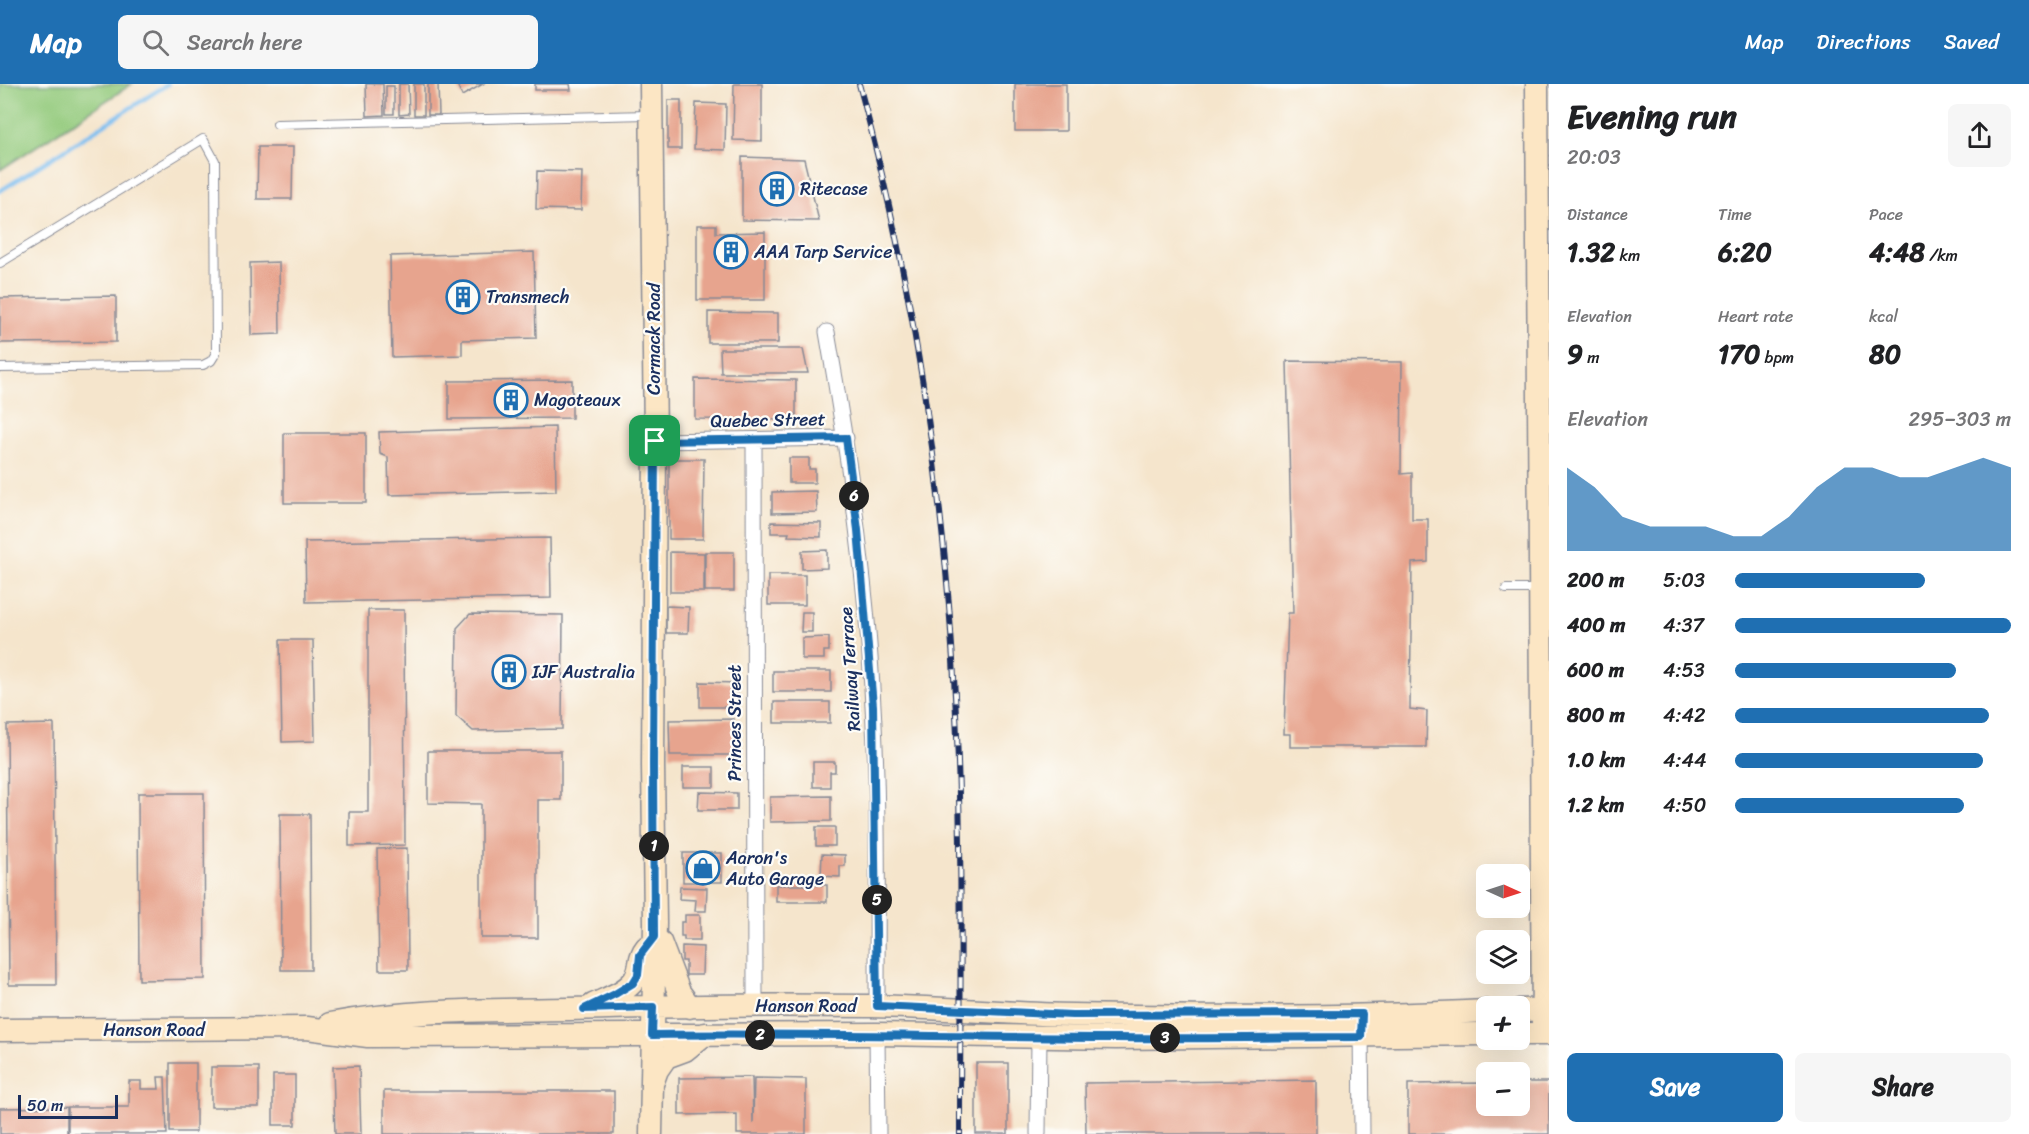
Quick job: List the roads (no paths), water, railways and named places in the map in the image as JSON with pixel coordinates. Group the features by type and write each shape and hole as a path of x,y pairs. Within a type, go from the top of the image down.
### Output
{"main road":[{"name":"Cormack Road","path":"651,84 655,441 653,734 655,930 650,1091 651,1134"},
{"path":"1530,1034 1546,1034 1539,589 1537,84"},
{"path":"655,930 663,956 679,992 690,1006"},
{"path":"584,1009 633,983 638,975 640,955 655,930"},
{"name":"Hanson Road","path":"308,1028 361,1018 418,1013 690,1006 877,1006 1072,1015 1476,1011"},
{"path":"1530,1010 1546,1009"},
{"path":"1039,1036 1052,1024 1072,1015"},
{"name":"Hanson Road","path":"0,1030 308,1028 368,1036 877,1034 1116,1038 1476,1035"},
{"path":"606,1034 636,1044 650,1091"},
{"path":"650,1091 662,1060 671,1054 685,1050 705,1034"}],"street":[{"name":"Railway Terrace","path":"827,332 846,438 858,530 873,706 877,1006"},
{"name":"Quebec Street","path":"655,441 846,438"},
{"name":"Princes Street","path":"754,440 755,1006"},
{"path":"1362,1014 1362,1134"},
{"path":"877,1034 878,1134"},
{"path":"1038,1134 1039,1036"}],"lane":[{"path":"277,124 653,115"},
{"path":"0,263 202,139 215,161 216,353 211,361 204,365 0,368"},
{"path":"1506,589 1539,589"}],"waterway":[{"path":"0,191 168,84"}],"railway":[{"path":"859,84 879,161 912,318 925,396 945,555 956,714 960,819 960,1134"}],"place":[{"name":"Ritecase","path":"777,189"},
{"name":"AAA Tarp Service","path":"731,252"},
{"name":"Transmech","path":"463,297"},
{"name":"Magoteaux","path":"511,400"},
{"name":"IJF Australia","path":"509,672"},
{"name":"Aaron's Auto Garage","path":"703,868"}]}
